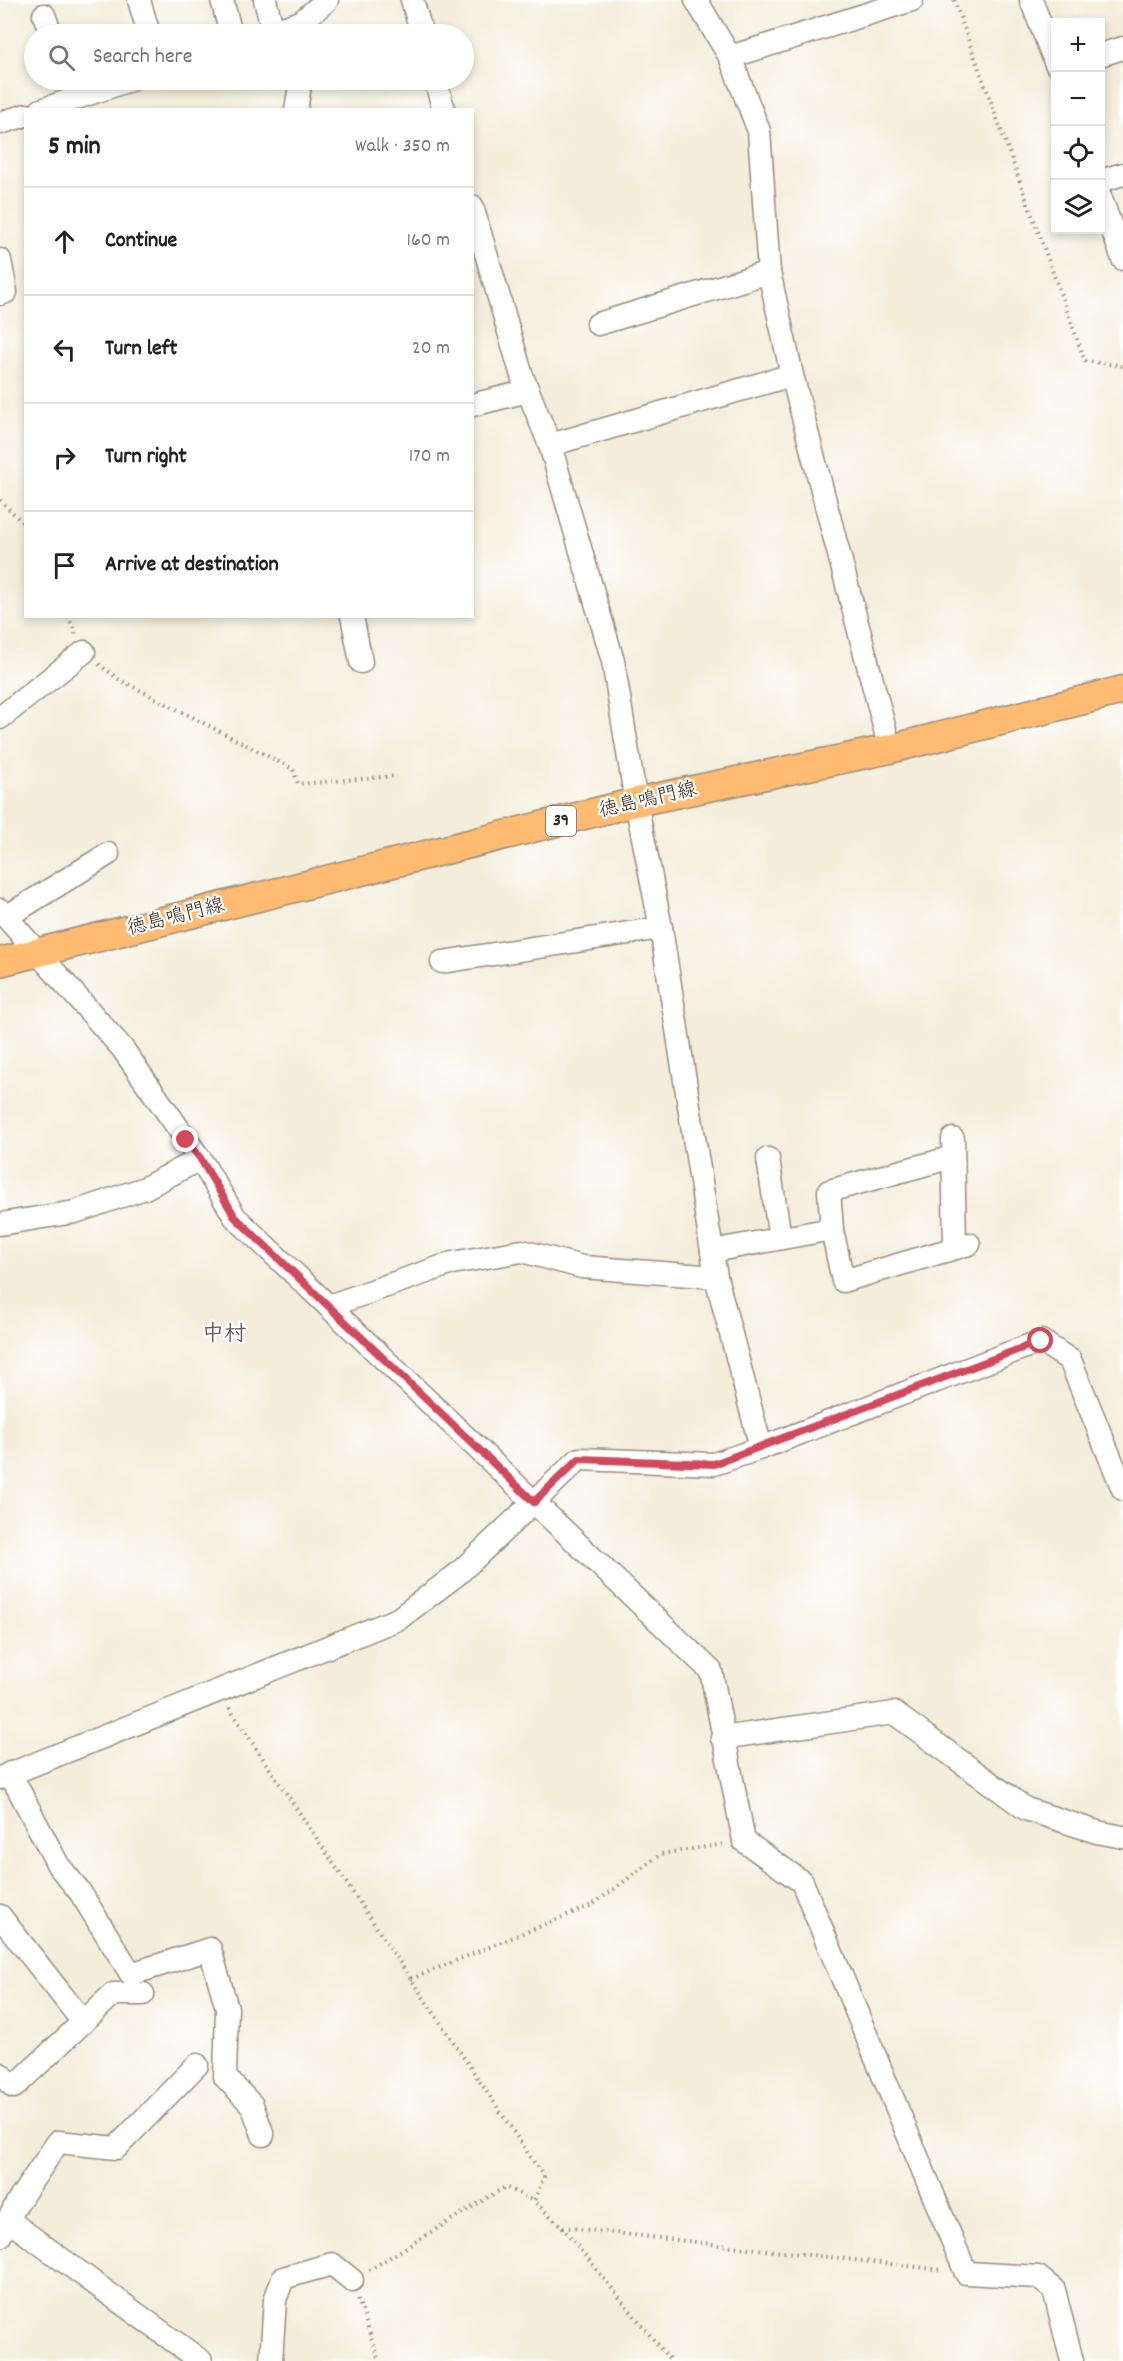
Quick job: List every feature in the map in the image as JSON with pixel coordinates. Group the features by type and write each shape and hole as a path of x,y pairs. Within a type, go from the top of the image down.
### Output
{"main road":[{"name":"徳島鳴門線","path":"0,962 636,802 890,749 1123,690"}],"street":[{"path":"139,0 146,24"},
{"path":"222,0 228,24"},
{"path":"265,0 267,24"},
{"path":"412,0 419,24"},
{"path":"696,0 730,57 759,131 769,272 792,375 890,749"},
{"path":"730,57 876,5 912,0"},
{"path":"1031,0 1051,51"},
{"path":"295,24 316,16"},
{"path":"1105,54 1123,48"},
{"path":"44,108 67,90"},
{"path":"296,108 299,90"},
{"path":"438,90 443,108"},
{"path":"0,123 24,116"},
{"path":"1104,180 1123,174"},
{"path":"1105,208 1123,260"},
{"path":"474,213 528,391 550,445 613,661 636,802 661,928 716,1277 761,1448"},
{"path":"0,260 11,294"},
{"path":"598,324 769,272"},
{"path":"550,445 792,375"},
{"path":"474,404 528,391"},
{"path":"352,618 361,662"},
{"path":"0,718 84,652"},
{"path":"108,854 3,913 122,1048 200,1158 235,1217 711,1671 722,1738 744,1841 802,1882 966,2273 1038,2277 1054,2290 1072,2361"},
{"path":"442,962 661,928"},
{"path":"953,1148 962,1246 843,1281 832,1229 829,1191 953,1148"},
{"path":"0,1224 75,1212 145,1188 200,1158"},
{"path":"768,1159 780,1238"},
{"path":"712,1251 832,1229"},
{"path":"329,1306 452,1263 522,1251 582,1267 716,1277"},
{"path":"263,2135 252,2105 225,2077 227,2008 210,1949 131,1974 80,1892 57,1865 5,1776 398,1619 459,1573 579,1459 714,1464 1041,1341 1070,1360 1118,1465 1123,1489"},
{"path":"722,1738 894,1713 1026,1809 1097,1832 1123,1837"},
{"path":"0,1916 84,2022"},
{"path":"0,2074 14,2087 113,1994 143,1994"},
{"path":"197,2065 116,2148 58,2142 6,2213 201,2361"},
{"path":"271,2361 275,2300 283,2278 332,2264 352,2280"}],"path":[{"path":"954,0 1085,361 1123,366"},
{"path":"0,500 24,524"},
{"path":"69,618 84,652 118,679 293,769 298,784 397,776"},
{"path":"216,1690 544,2177 534,2201"},
{"path":"411,1979 592,1905 661,1854 744,1841"},
{"path":"379,2361 352,2280 505,2187 534,2201 562,2227 671,2361"},
{"path":"562,2227 966,2273"}],"district":[{"name":"中村","path":"224,1335"}],"route":[{"path":"186,1140 200,1158 235,1217 534,1502 579,1459 714,1464 1041,1341"}]}
